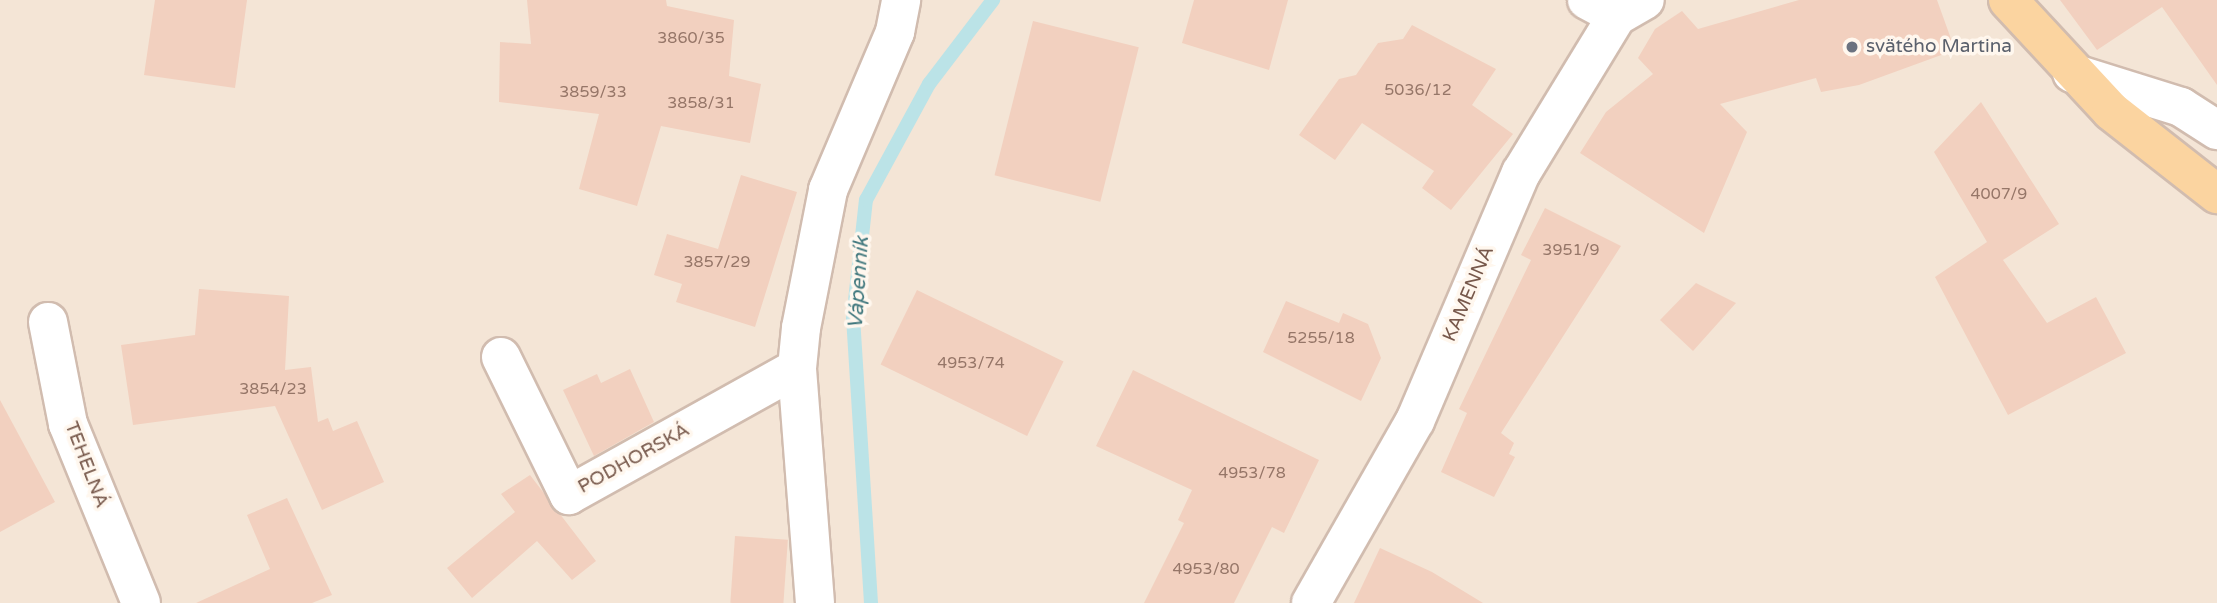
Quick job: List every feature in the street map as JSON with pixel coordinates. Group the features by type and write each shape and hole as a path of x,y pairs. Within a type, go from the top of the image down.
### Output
{"main road":[{"path":"2008,0 2071,74 2217,194"}],"street":[{"path":"815,603 797,368 828,190 895,32 901,0"},
{"name":"KAMENNÁ","path":"1311,603 1415,421 1521,173 1616,5"},
{"path":"2071,74 2180,107 2217,130"},
{"name":"TEHELNÁ","path":"48,322 68,424 141,603"},
{"name":"PODHORSKÁ","path":"501,358 569,495 797,368"}],"shaded area":[{"path":"0,0 2217,0 2217,603 0,603"}],"building":[{"path":"155,0 247,0 235,88 144,75"},
{"path":"527,0 666,0 667,6 734,20 729,76 761,84 750,143 661,126 637,206 579,189 599,114 499,102 500,42 531,44"},
{"path":"1194,0 1288,0 1269,70 1182,43"},
{"path":"1799,0 1937,0 1955,50 1859,85 1821,92 1816,78 1720,104 1747,132 1704,233 1580,153 1606,112 1653,74 1638,58 1655,29 1682,11 1698,29"},
{"path":"2060,0 2217,0 2217,85 2162,7 2097,50"},
{"path":"1033,21 1139,47 1100,202 995,175"},
{"path":"1412,25 1496,69 1472,105 1513,134 1451,210 1422,188 1434,171 1362,123 1335,160 1299,135 1339,79 1356,75 1378,43 1403,39"},
{"path":"1981,102 2059,224 2003,260 2047,323 2096,297 2126,353 2008,415 1935,277 1987,242 1934,152"},
{"path":"741,175 797,192 755,327 676,302 682,284 654,275 667,234 718,249"},
{"path":"1545,208 1621,246 1501,433 1514,443 1509,454 1515,457 1494,497 1441,472 1467,413 1459,409 1531,260 1521,255"},
{"path":"1696,283 1736,303 1693,351 1660,320"},
{"path":"199,289 289,296 285,370 311,367 318,422 328,418 333,431 357,421 384,482 322,510 275,406 133,425 121,345 195,335"},
{"path":"917,290 1064,361 1027,436 881,365"},
{"path":"1286,301 1339,323 1343,313 1368,324 1381,358 1361,401 1263,352"},
{"path":"630,369 654,422 594,456 563,390 597,374 601,383"},
{"path":"1133,370 1319,460 1284,533 1272,527 1234,603 1144,603 1184,523 1178,520 1192,490 1096,446"},
{"path":"0,400 55,502 0,532"},
{"path":"530,475 596,561 572,580 537,541 472,598 447,568 515,512 501,494"},
{"path":"287,498 332,595 312,603 196,603 270,569 247,515"},
{"path":"735,536 788,540 783,603 730,603"},
{"path":"1380,548 1432,572 1483,603 1354,603"}],"waterway":[{"name":"Vápenník","path":"871,603 853,319 866,200 929,84 993,0"}],"place":[{"name":"svätého Martina","path":"1852,47"}]}
